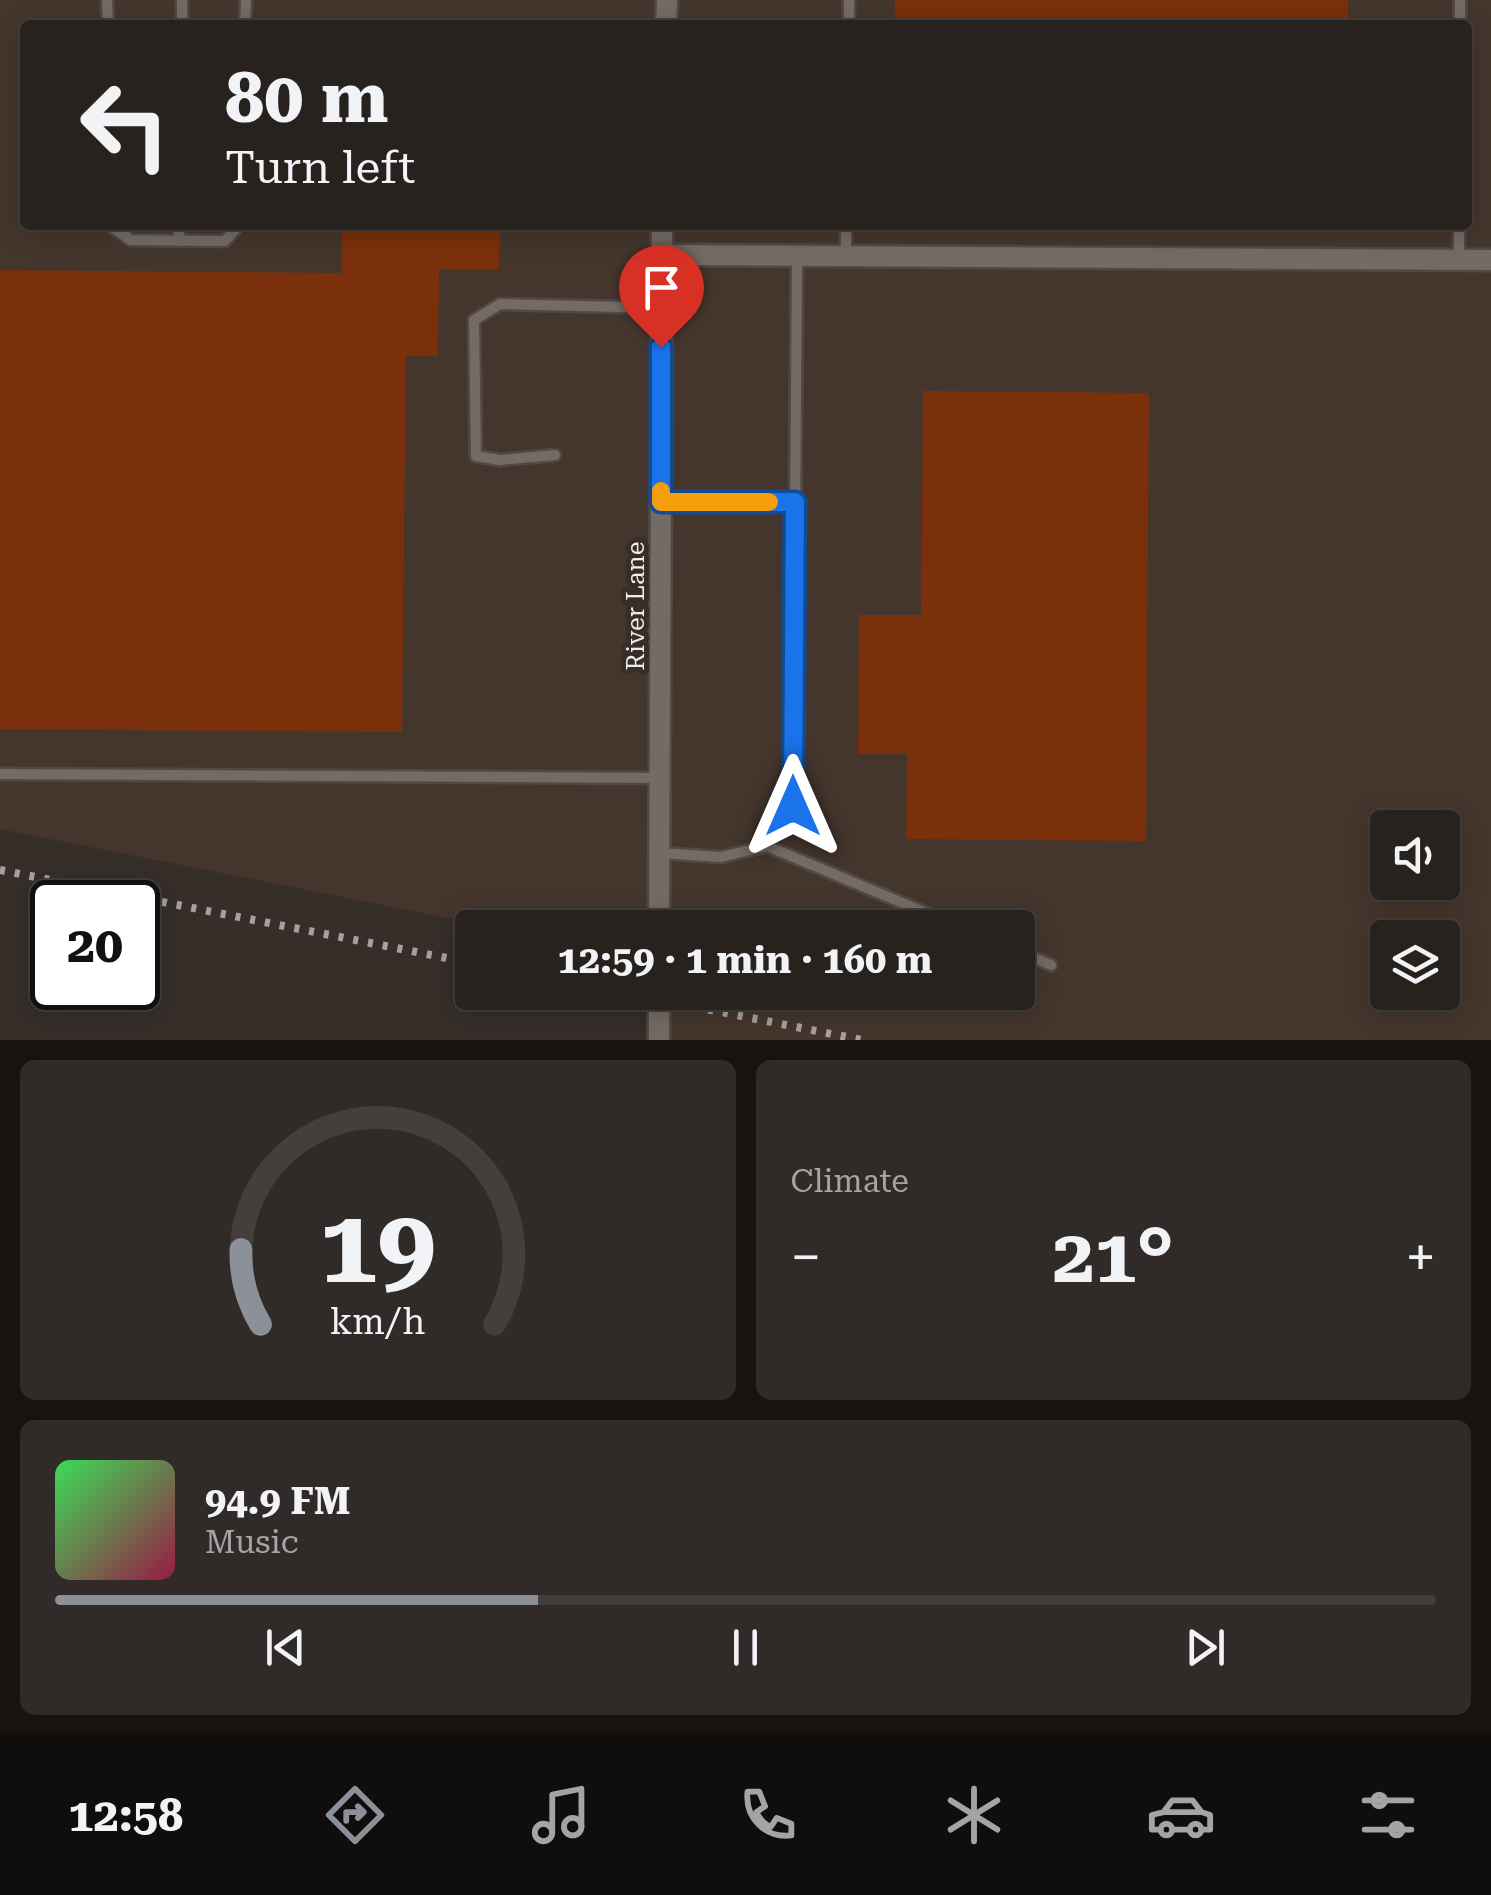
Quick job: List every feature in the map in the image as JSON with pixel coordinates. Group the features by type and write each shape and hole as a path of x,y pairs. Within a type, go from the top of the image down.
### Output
{"street":[{"name":"River Lane","path":"659,910 662,230"},
{"path":"661,254 1491,260"},
{"path":"659,1010 659,1040"}],"lane":[{"path":"116,230 131,240 224,241 234,230"},
{"path":"179,230 179,240"},
{"path":"846,230 846,256"},
{"path":"1459,230 1459,260"},
{"path":"767,846 793,806 797,255"},
{"path":"555,455 500,460 476,456 474,320 500,304 661,308"},
{"path":"661,502 795,502"},
{"path":"0,774 660,778"},
{"path":"660,853 721,857 767,846 919,910"},
{"path":"1035,958 1050,965"}],"shaded area":[{"path":"0,0 1491,0 1491,1040 659,1040 659,1010 1035,1010 1035,910 455,910 455,920 0,829"}],"building":[{"path":"895,0 1348,0 1348,20 894,20"},
{"path":"342,230 500,230 499,269 439,269 438,356 406,356 402,732 0,729 0,270 342,273"},
{"path":"923,391 1149,393 1146,841 906,839 907,754 858,754 859,615 921,615"}],"railway":[{"path":"0,870 455,960"},
{"path":"711,1010 862,1040"}],"slow traffic":[{"path":"661,491 661,502 769,502"}],"route":[{"path":"661,347 661,502 795,502 793,806"}]}
